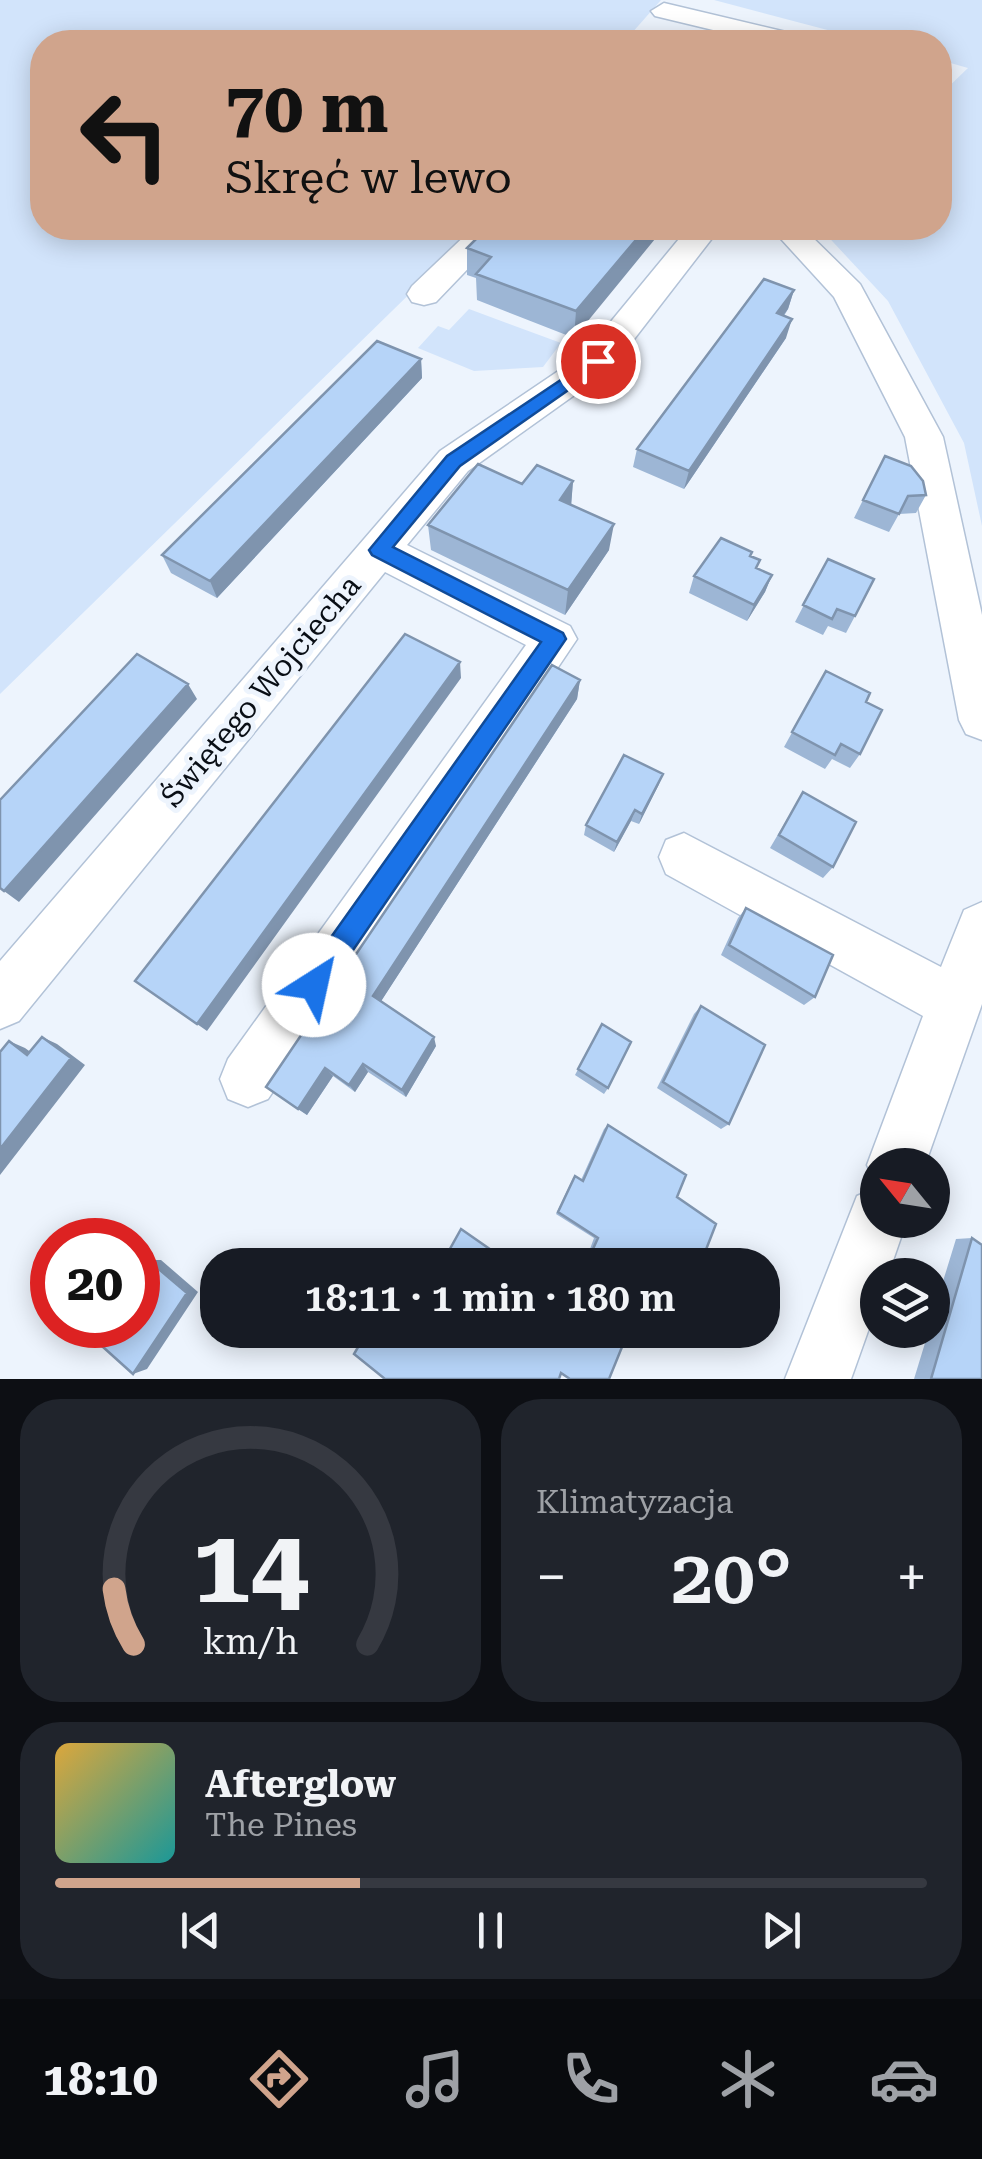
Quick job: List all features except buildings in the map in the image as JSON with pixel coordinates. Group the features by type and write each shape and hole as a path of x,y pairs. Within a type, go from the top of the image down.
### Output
{"street":[{"path":"662,14 737,30"},
{"path":"424,294 479,240"},
{"path":"586,253 598,240"},
{"name":"Świętego Wojciecha","path":"0,1002 454,461 598,361 694,240"},
{"path":"798,240 848,292 924,437 982,720"},
{"path":"248,1079 555,639 380,550"},
{"path":"693,844 967,969 902,1148"},
{"path":"818,1379 870,1238"}],"shaded area":[{"path":"0,0 661,0 635,30 30,30 30,240 465,240 0,694"},
{"path":"714,0 982,0 982,526 964,443 888,301 831,240 952,240 952,83 968,68 952,63 952,30 828,30"},
{"path":"469,309 561,343 543,367 474,371 418,348 438,326 449,330"}],"route":[{"path":"314,985 555,639 380,550 454,461 598,361"}]}
